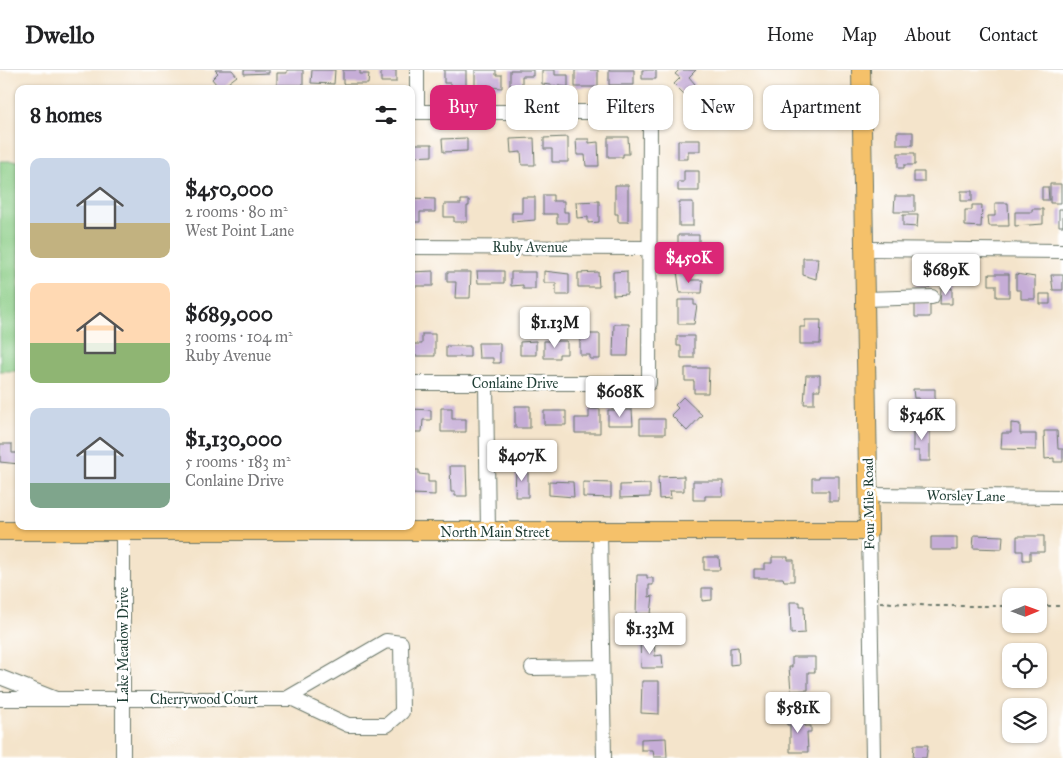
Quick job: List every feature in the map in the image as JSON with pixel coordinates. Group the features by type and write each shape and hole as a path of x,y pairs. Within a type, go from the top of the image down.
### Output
{"main road":[{"name":"Four Mile Road","path":"861,70 869,531"},
{"name":"North Main Street","path":"0,531 869,531"}],"street":[{"path":"415,98 417,70"},
{"path":"415,112 650,112 649,248"},
{"name":"Ruby Avenue","path":"415,247 649,248"},
{"name":"Conlaine Drive","path":"415,383 649,383 649,248"},
{"path":"865,249 1063,251"},
{"path":"866,299 932,297"},
{"path":"486,383 488,532"},
{"name":"Worsley Lane","path":"869,495 1063,497"},
{"name":"Lake Meadow Drive","path":"123,531 123,758"},
{"name":"Four Mile Road","path":"869,531 873,758"},
{"path":"600,532 604,758"},
{"name":"Cherrywood Court","path":"0,699 286,699 293,699 348,725 387,725 402,712 401,643 386,642 286,699"},
{"path":"532,668 602,667"},
{"path":"0,676 56,699"}],"path":[{"path":"871,602 933,606 1002,606"},
{"path":"1048,606 1063,606"}],"green space":[{"path":"0,161 15,161 15,371 0,371"}],"building":[{"path":"215,70 232,70 237,76 225,85 217,85 212,79 218,73"},
{"path":"244,70 269,70 269,73 244,74"},
{"path":"287,70 303,70 303,85 277,85 277,73 287,73"},
{"path":"312,70 335,70 334,84 311,83"},
{"path":"343,70 360,70 360,74 369,74 368,84 343,84"},
{"path":"381,70 396,70 396,82 381,82"},
{"path":"444,70 466,70 466,85 444,83"},
{"path":"475,70 496,70 496,75 502,75 502,88 496,88 496,85 475,85"},
{"path":"510,70 533,70 533,76 522,76 522,85 510,85"},
{"path":"542,70 555,70 555,75 568,75 568,85 542,84"},
{"path":"575,70 598,70 598,85 578,87 578,85 575,85"},
{"path":"609,70 634,70 634,85 609,85"},
{"path":"642,70 656,70 656,79 642,79"},
{"path":"679,70 696,70 689,77 695,84 683,85 683,93 674,84 680,78 675,74"},
{"path":"897,132 913,132 913,145 897,145"},
{"path":"568,137 568,162 552,162 552,149 544,149 544,138"},
{"path":"608,137 628,137 629,154 623,154 623,157 608,157"},
{"path":"467,138 467,151 443,152 442,139"},
{"path":"534,138 535,165 522,165 521,152 511,153 510,139"},
{"path":"576,139 589,139 589,143 598,142 599,166 586,166 585,155 577,155"},
{"path":"678,140 700,140 700,151 688,151 688,159 678,159"},
{"path":"415,144 432,144 432,156 415,157"},
{"path":"898,153 915,153 915,165 904,165 904,168 898,168"},
{"path":"684,171 699,171 699,191 678,191 678,182 684,182"},
{"path":"914,172 924,172 924,182 914,182"},
{"path":"1050,184 1061,184 1061,203 1050,203"},
{"path":"615,185 628,185 628,222 618,222 618,214 615,214"},
{"path":"1042,187 1048,187 1049,200 1042,200"},
{"path":"961,191 972,191 972,201 961,201"},
{"path":"543,195 553,195 553,201 564,201 564,212 568,212 568,223 557,223 557,214 543,214"},
{"path":"895,196 915,196 915,212 894,212"},
{"path":"522,197 535,197 535,220 512,222 512,213 522,213"},
{"path":"415,198 435,199 435,212 420,212 420,222 415,222"},
{"path":"461,200 469,200 467,222 454,222 454,217 444,217 444,204 461,204"},
{"path":"599,201 599,222 588,223 588,217 577,218 576,202"},
{"path":"679,202 693,202 693,226 679,226"},
{"path":"995,203 1008,203 1009,226 989,226 988,216 995,216"},
{"path":"972,205 982,205 981,227 965,226 965,210 972,210"},
{"path":"1032,209 1043,209 1043,224 1015,226 1015,212 1032,212"},
{"path":"1059,209 1063,209 1063,226 1059,226"},
{"path":"903,215 918,215 917,227 903,226"},
{"path":"678,235 699,235 699,260 685,260 685,245 678,245"},
{"path":"803,258 818,258 816,279 803,275"},
{"path":"915,270 930,270 930,287 915,286"},
{"path":"433,271 433,286 415,286 415,272"},
{"path":"477,271 504,271 504,283 478,283"},
{"path":"544,271 569,274 569,295 556,295 556,283 544,283"},
{"path":"627,271 627,294 613,295 613,272"},
{"path":"677,271 688,271 688,280 703,280 702,293 680,293"},
{"path":"447,272 471,272 470,298 455,298 456,282 447,282"},
{"path":"511,272 535,272 535,289 523,289 523,285 511,286"},
{"path":"598,272 599,287 578,287 578,273"},
{"path":"989,274 1009,274 1009,297 996,297 996,285 989,285"},
{"path":"1016,274 1035,277 1035,299 1021,299 1021,290 1016,290"},
{"path":"1051,275 1063,275 1063,290 1053,290"},
{"path":"941,288 952,288 952,304 940,304"},
{"path":"1040,294 1050,294 1050,304 1040,304"},
{"path":"678,300 694,300 694,305 697,305 694,324 678,324"},
{"path":"915,303 930,303 930,317 915,317"},
{"path":"805,320 821,320 820,344 800,344 800,327 805,327"},
{"path":"614,324 629,324 628,356 613,356"},
{"path":"422,334 435,334 435,356 415,356 415,344 422,344"},
{"path":"580,334 600,334 600,359 590,359 590,355 580,355"},
{"path":"677,336 694,336 694,358 681,358 681,346 677,346"},
{"path":"536,341 536,355 520,355 520,342"},
{"path":"544,341 567,341 567,354 559,354 559,358 544,358"},
{"path":"478,343 500,343 500,363 493,363 493,358 479,358"},
{"path":"446,346 470,346 470,357 446,357"},
{"path":"685,368 709,368 708,393 694,393 694,381 685,381"},
{"path":"806,375 820,375 820,390 814,390 814,404 804,404"},
{"path":"913,389 935,389 935,415 920,415 919,398 914,398"},
{"path":"683,397 702,415 687,431 671,415 678,408 675,405"},
{"path":"515,406 530,406 530,428 515,428"},
{"path":"441,408 452,408 452,419 466,419 466,432 441,432"},
{"path":"415,409 431,410 431,420 423,420 422,432 415,432"},
{"path":"589,409 600,409 600,433 575,433 575,418 589,418"},
{"path":"608,410 632,410 633,425 608,425"},
{"path":"544,411 566,411 566,425 544,425"},
{"path":"640,419 665,419 665,434 640,434"},
{"path":"1011,423 1020,424 1020,434 1036,434 1036,450 1001,449 1002,433 1011,433"},
{"path":"915,424 930,424 930,461 919,461 919,451 913,451"},
{"path":"1044,431 1057,431 1058,449 1063,449 1063,462 1054,462 1054,458 1045,459"},
{"path":"0,444 12,444 12,453 15,453 15,464 0,462"},
{"path":"450,466 466,466 467,496 455,496 455,492 451,492"},
{"path":"516,467 528,467 528,497 515,497"},
{"path":"415,470 419,470 419,474 428,475 428,482 435,482 435,495 415,494"},
{"path":"684,476 684,491 670,491 671,498 659,499 658,477"},
{"path":"819,476 839,476 839,501 829,501 829,491 812,491 812,478 819,478"},
{"path":"549,481 573,482 574,497 549,495"},
{"path":"693,481 723,481 723,496 705,496 705,500 693,500"},
{"path":"583,482 611,483 611,498 583,497"},
{"path":"650,484 650,497 620,498 620,485"},
{"path":"974,535 1003,536 1002,549 973,548"},
{"path":"1017,536 1044,536 1044,552 1030,552 1030,560 1023,560 1023,551 1017,551"},
{"path":"931,537 957,537 957,550 931,550"},
{"path":"704,557 719,557 720,570 704,570"},
{"path":"772,557 788,557 788,560 794,560 794,581 784,581 783,578 754,578 754,569 765,569 765,563 772,563"},
{"path":"637,575 647,575 647,578 653,578 653,585 649,585 649,597 653,596 651,614 636,614"},
{"path":"702,588 712,588 712,600 702,601"},
{"path":"790,602 800,602 800,606 804,606 805,633 791,634"},
{"path":"640,638 654,638 655,656 662,655 663,668 641,668"},
{"path":"738,647 739,664 730,665 730,648"},
{"path":"792,657 815,657 815,672 808,672 808,690 791,691 789,667 792,667"},
{"path":"642,681 659,681 659,714 641,713"},
{"path":"799,714 799,719 805,719 805,726 811,726 811,732 807,732 808,752 790,752 790,725 787,725 786,715"},
{"path":"666,738 667,757 654,757 653,750 641,750 641,739"},
{"path":"914,745 928,745 926,758 913,758"}]}
